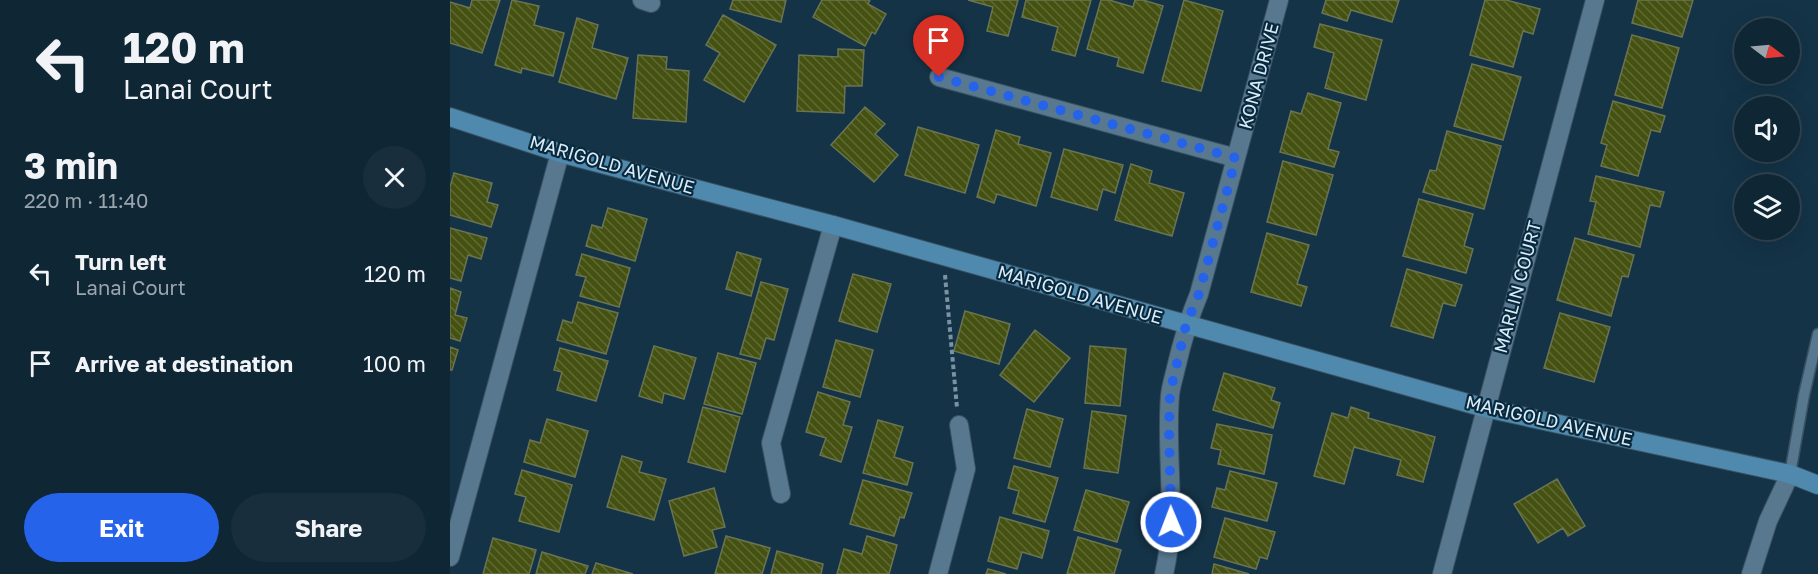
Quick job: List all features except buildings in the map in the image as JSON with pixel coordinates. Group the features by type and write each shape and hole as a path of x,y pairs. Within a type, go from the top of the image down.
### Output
{"street":[{"name":"KONA DRIVE","path":"1164,574 1169,554 1171,522 1170,393 1186,325 1199,294 1279,0"},
{"name":"MARLIN COURT","path":"1442,574 1595,0"},
{"path":"939,77 1236,158"},
{"name":"MARIGOLD AVENUE","path":"450,117 560,153 833,225 1485,408 1790,474 1818,485"},
{"path":"450,557 560,153"},
{"path":"781,494 771,443 833,225"},
{"path":"938,574 966,469 958,425"},
{"path":"1751,574 1768,521 1790,474"}],"lane":[{"path":"1790,474 1818,334"}],"path":[{"path":"943,256 958,425"}],"route":[{"path":"939,77 1236,158 1199,294 1186,325 1170,393 1171,522"}]}
